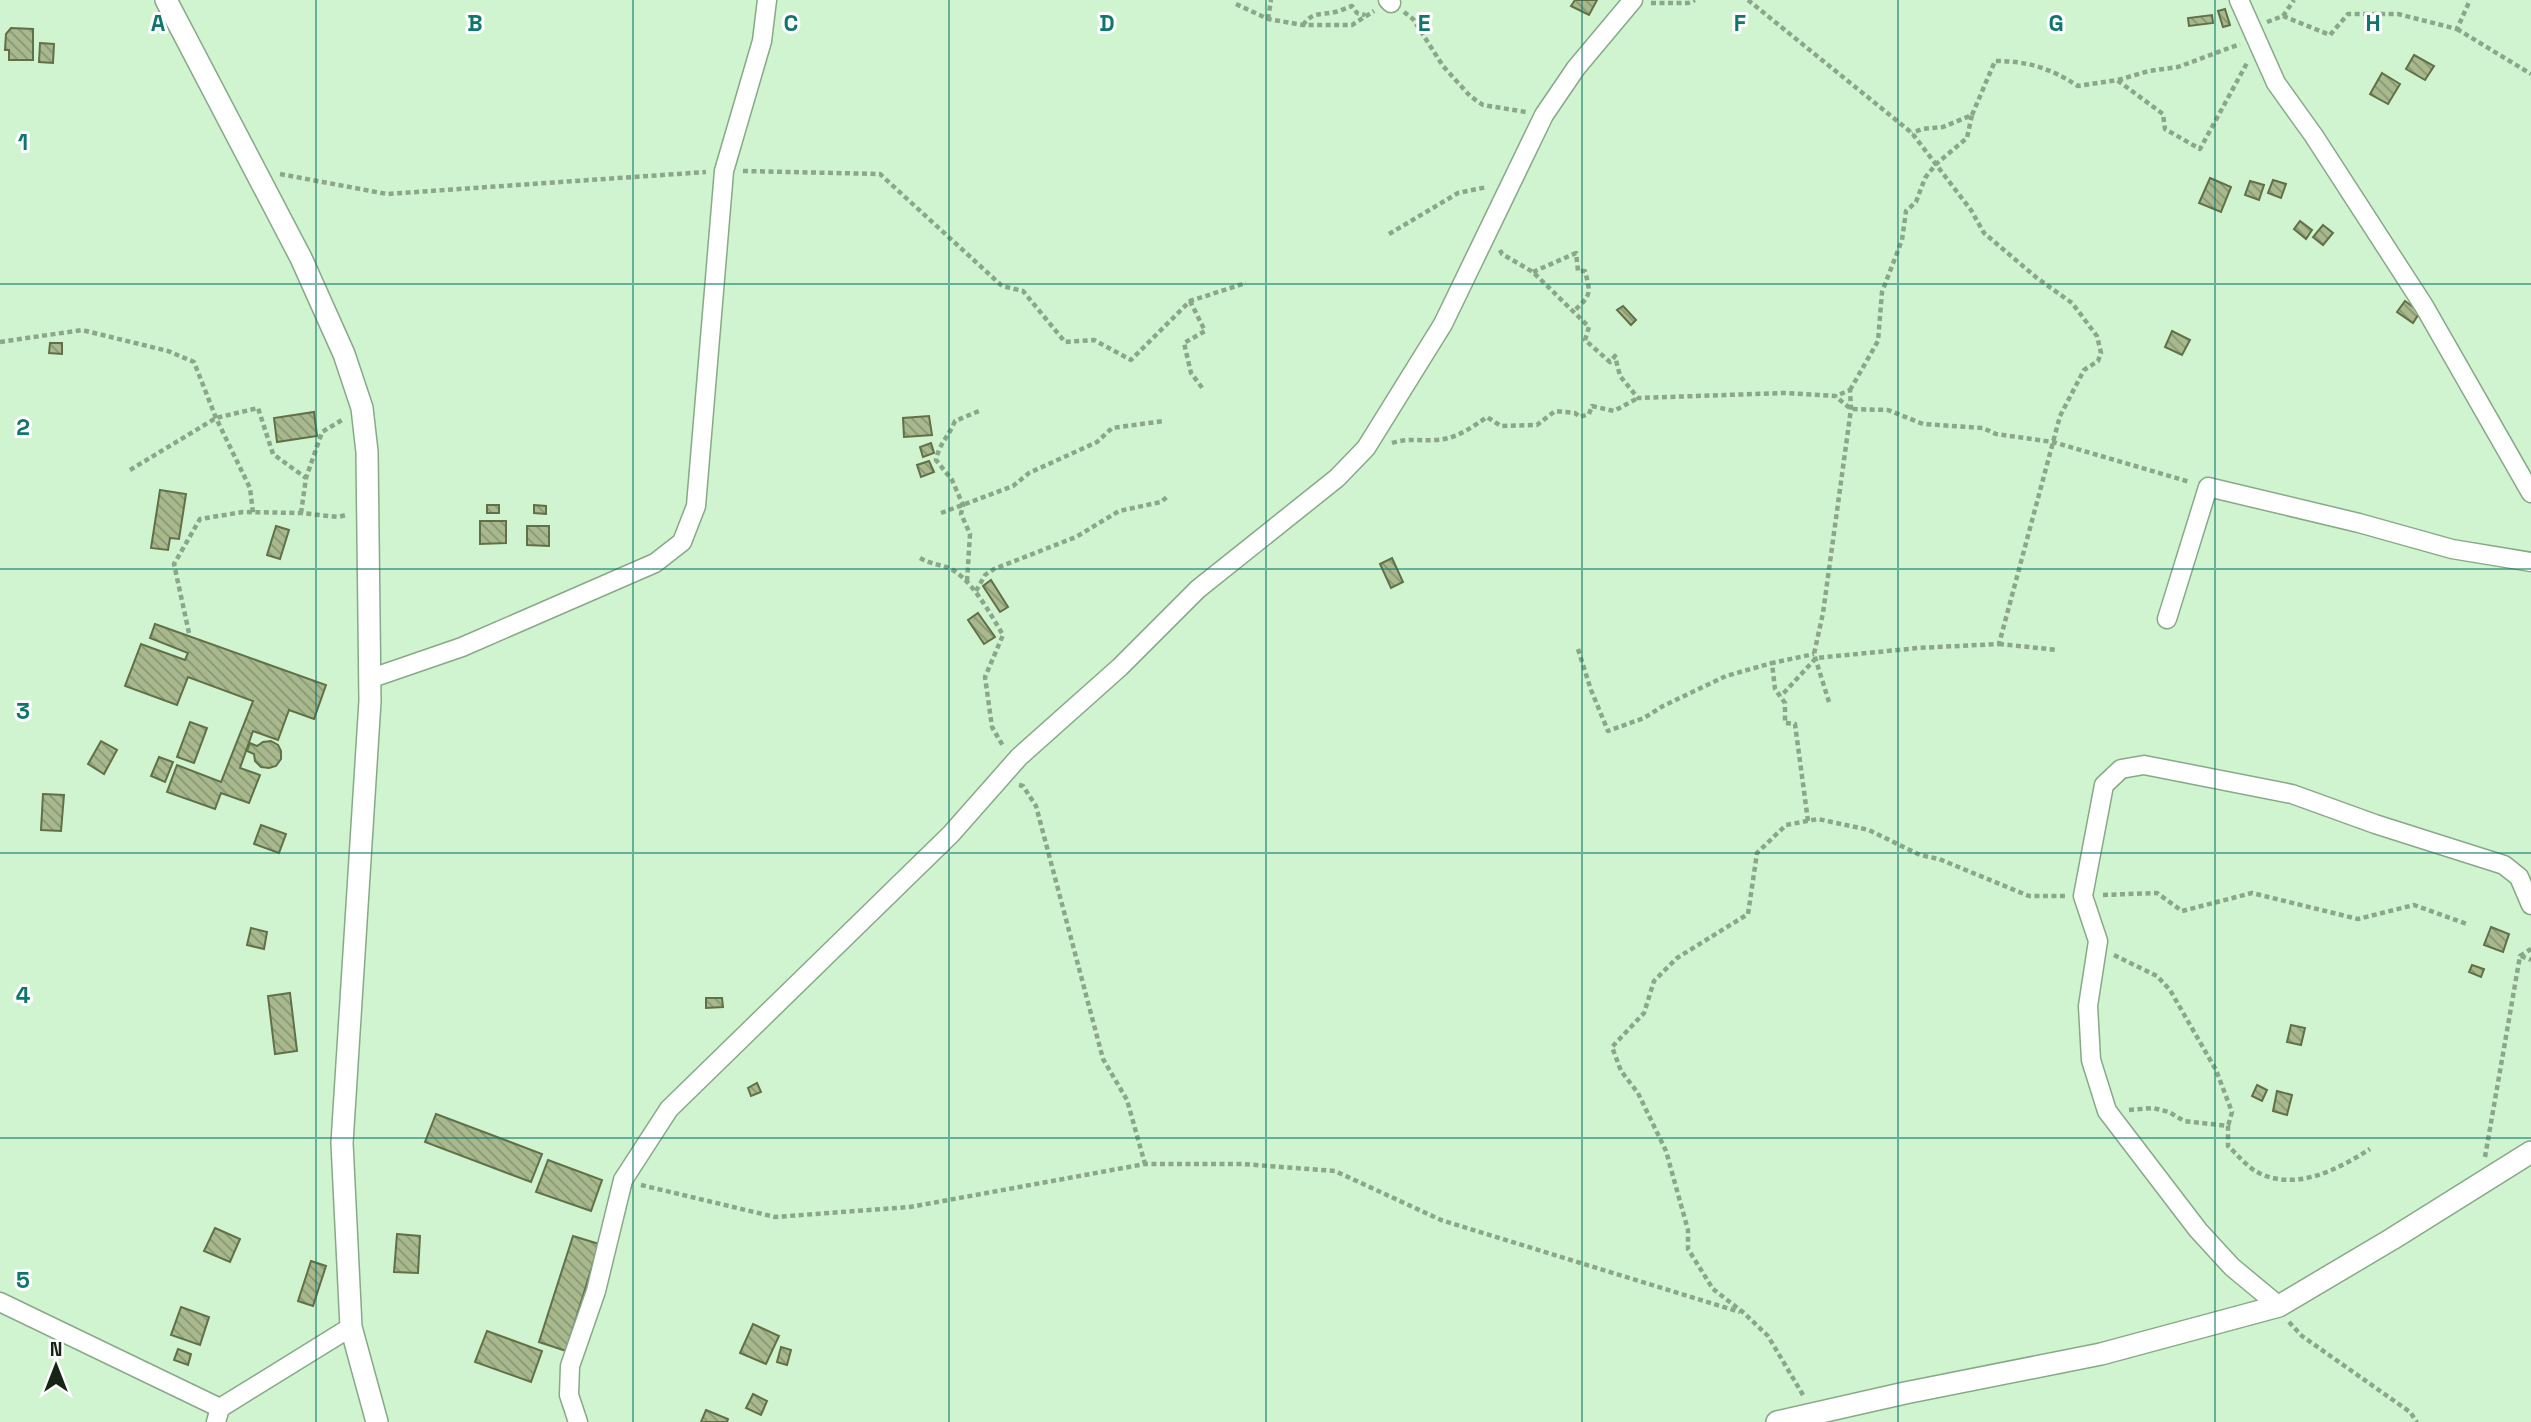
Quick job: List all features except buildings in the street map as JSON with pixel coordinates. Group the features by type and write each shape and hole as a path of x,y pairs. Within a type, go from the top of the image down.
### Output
{"street":[{"path":"166,0 301,258 344,354 362,408 367,452 369,679 342,1143 351,1327 377,1422"},
{"path":"369,679 463,647 655,563 682,542 696,506 724,171 762,41 767,0"},
{"path":"2239,0 2276,83 2314,136 2424,306 2531,493"},
{"path":"578,1422 569,1395 570,1366 596,1291 623,1180 669,1109 951,834 1019,757 1119,667 1198,589 1337,478 1366,448 1443,324 1544,115 1576,68 1631,2"},
{"path":"2167,619 2208,487 2359,523 2452,549 2531,562"},
{"path":"2276,1306 2232,1267 2198,1230 2107,1111 2091,1060 2088,1006 2098,941 2083,896 2104,785 2121,769 2144,765 2292,794 2504,865 2519,877 2531,905"},
{"path":"1777,1422 1811,1419 1905,1393 2101,1354 2276,1306 2392,1239 2531,1152"},
{"path":"0,1302 218,1415 351,1327"}],"path":[{"path":"1268,19 1271,0"},
{"path":"1349,0 1357,13 1366,15"},
{"path":"1631,2 1688,3 1695,0"},
{"path":"1748,0 1912,133 1971,210 1983,233 2036,278 2072,303 2097,336 2101,353 2098,361 2084,370 2060,416 1999,644"},
{"path":"1829,702 1815,656 1851,409 1850,390 1878,341 1882,292 1902,240 1906,211 1916,202 1925,178 1936,164 1967,138 1972,115 1995,61 2020,61 2056,72 2078,86 2117,80 2149,71 2178,67 2238,47 2283,16 2294,0"},
{"path":"2457,29 2470,0"},
{"path":"1236,4 1268,19 1303,25 1352,25 1389,1 1413,19 1443,66 1470,96 1483,105 1544,115"},
{"path":"1303,25 1309,17 1318,13 1335,12 1352,6"},
{"path":"2283,16 2330,35 2348,14 2398,14 2457,29 2531,74"},
{"path":"2117,80 2162,114 2165,130 2200,149 2255,37"},
{"path":"1912,133 1943,127 1972,115"},
{"path":"255,170 387,194 724,171 880,174 1002,286 1023,291 1065,342 1094,340 1131,360 1190,301 1246,283"},
{"path":"1389,234 1458,193 1496,184 1509,186"},
{"path":"1491,223 1502,254 1533,272 1574,311 1589,327 1585,340 1610,362 1615,356 1620,376 1638,398"},
{"path":"1533,272 1576,253 1578,271 1585,271 1590,290 1588,298 1574,311"},
{"path":"1190,301 1205,331 1184,343 1191,373 1203,389"},
{"path":"0,342 82,330 168,351 194,362 216,418 250,488 253,513"},
{"path":"1366,448 1404,439 1439,440 1464,433 1487,417 1501,426 1537,425 1555,411 1575,413 1580,417 1589,414 1592,406 1615,411 1638,398 1784,393 1835,396 1850,390"},
{"path":"1835,396 1851,409 1888,410 1923,424 1983,428 1996,434 2053,442 2208,487"},
{"path":"130,470 216,418 258,408 273,454 306,478"},
{"path":"301,513 306,478 322,432 362,408"},
{"path":"967,582 970,534 961,514 963,505 951,480 936,460 939,445 951,430 954,421 979,411"},
{"path":"940,513 1013,486 1029,473 1097,442 1112,428 1164,421"},
{"path":"976,591 985,575 994,569 1076,537 1119,511 1161,502 1168,496"},
{"path":"189,633 174,564 200,519 243,512 338,517 367,508"},
{"path":"919,558 936,566 947,567 967,582 976,591 1003,635 985,677 992,727 1000,745 1019,757"},
{"path":"1578,649 1608,731 1644,718 1726,676 1772,663 1815,656 1999,644 2058,650"},
{"path":"1781,696 1815,656"},
{"path":"1772,663 1775,689 1785,703 1785,723 1795,724 1808,821"},
{"path":"998,782 1023,786 1035,806 1103,1059 1127,1100 1145,1164"},
{"path":"1811,1419 1804,1397 1768,1336 1745,1313 1713,1289 1688,1249 1688,1230 1666,1151 1638,1093 1621,1071 1612,1047 1644,1013 1654,981 1677,958 1748,914 1757,853 1786,825 1818,819 1869,830 1920,855 1939,859 2029,896 2157,893 2182,911 2252,893 2358,919 2414,905 2467,924"},
{"path":"2098,941 2119,960 2157,976 2170,990 2216,1070 2232,1112 2228,1126 2228,1146 2255,1171 2277,1180 2310,1178 2347,1164 2370,1149"},
{"path":"2481,1182 2520,956 2531,949"},
{"path":"2520,956 2531,960"},
{"path":"2107,1111 2153,1108 2169,1112 2184,1121 2228,1126"},
{"path":"623,1180 775,1217 910,1207 1145,1164 1242,1164 1335,1171 1441,1220 1745,1313"},
{"path":"2276,1306 2302,1336 2410,1412 2417,1422"}]}
